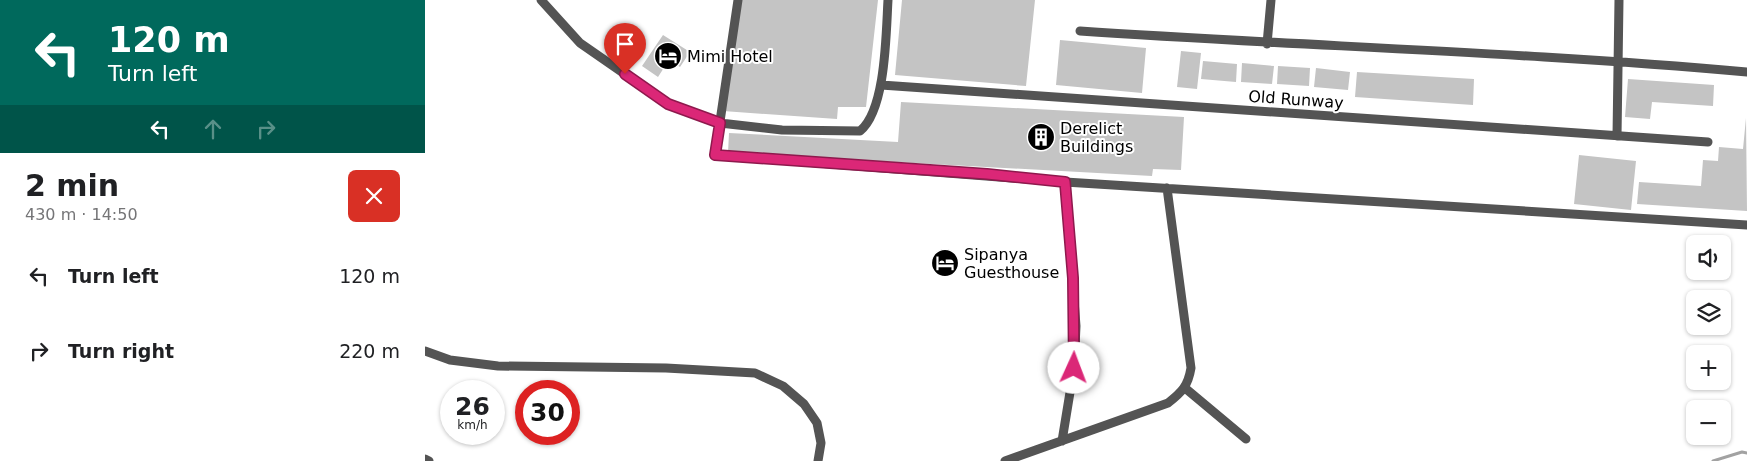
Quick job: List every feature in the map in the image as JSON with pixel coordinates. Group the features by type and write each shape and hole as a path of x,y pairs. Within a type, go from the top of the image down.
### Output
{"street":[{"path":"541,0 580,43 668,104 720,123 782,130 860,131 869,124 881,85 888,0"},
{"path":"738,0 715,155 1065,182 1747,225"},
{"path":"1267,44 1271,0"},
{"path":"1617,136 1619,0"},
{"path":"1080,31 1267,44 1617,60 1747,72"},
{"name":"Old Runway","path":"881,85 1708,142"},
{"path":"1062,441 1074,368 1076,326 1065,182"},
{"path":"1005,461 1168,403 1185,388 1189,381 1191,368 1167,188"},
{"path":"425,351 450,360 498,366 666,368 755,373 783,386 804,404 817,423 821,443 818,461"},
{"path":"1185,388 1246,439"},
{"path":"425,459 429,461"}],"building":[{"path":"742,0 878,0 866,107 838,107 837,119 723,111"},
{"path":"902,0 1035,0 1026,86 895,75"},
{"name":"Mimi Hotel","path":"663,35 690,52 680,67 669,60 658,77 642,66"},
{"path":"1060,40 1146,48 1142,93 1056,85"},
{"path":"1181,51 1201,53 1197,89 1177,87"},
{"path":"1203,61 1237,64 1236,82 1201,79"},
{"path":"1242,63 1274,66 1272,84 1241,82"},
{"path":"1278,66 1310,68 1309,86 1277,84"},
{"path":"1316,68 1350,72 1348,90 1314,87"},
{"path":"1357,72 1474,79 1473,105 1355,97"},
{"path":"1628,79 1714,85 1713,106 1652,102 1650,119 1625,117"},
{"name":"Derelict Buildings","path":"901,102 1184,117 1181,170 1153,169 1152,176 728,153 729,133 898,142"},
{"path":"1746,118 1747,211 1637,204 1639,182 1701,186 1703,160 1718,161 1719,147 1743,149"},
{"path":"1579,155 1636,161 1631,210 1574,204"}],"waterway":[{"path":"1713,461 1742,452 1747,453"}],"place":[{"name":"Mimi Hotel","path":"668,56"},
{"name":"Derelict Buildings","path":"1041,137"},
{"name":"Sipanya Guesthouse","path":"945,263"}],"route":[{"path":"625,74 668,104 720,123 715,155 987,174 1065,182 1076,326 1074,368"}]}
